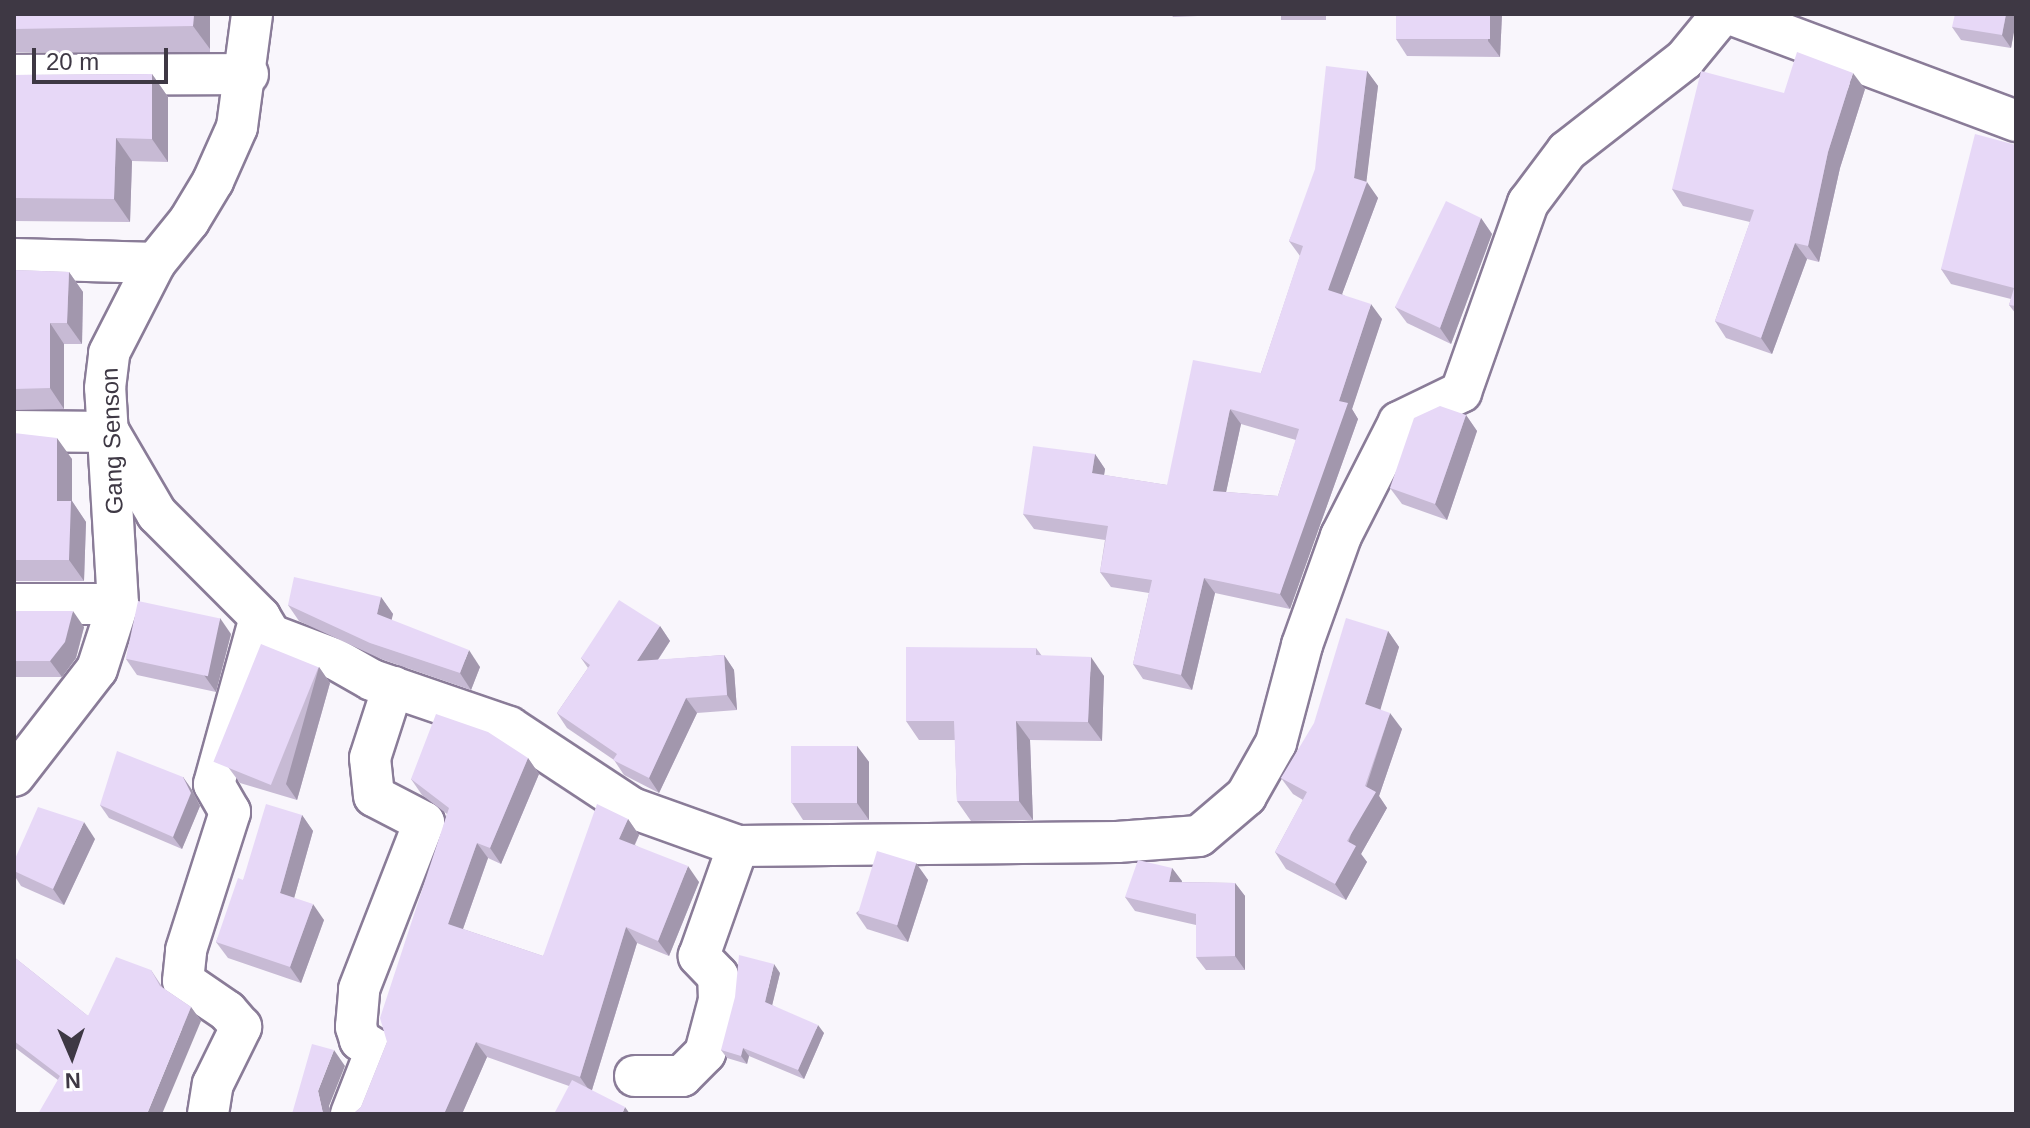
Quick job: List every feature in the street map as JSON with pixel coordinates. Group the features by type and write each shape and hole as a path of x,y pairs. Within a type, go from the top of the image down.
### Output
{"street":[{"name":"Gang Senson","path":"16,766 97,669 118,604 109,432 109,353 155,263 189,221 213,181 237,127 248,74 252,14"},
{"path":"14,431 109,432 157,514 260,617 271,635 393,687 509,727 632,808 738,846 1117,842 1199,836 1246,796 1276,743 1302,645 1341,536 1399,422 1461,392 1528,203 1567,151 1685,59 1722,14"},
{"path":"1730,14 2016,121"},
{"path":"14,75 248,74"},
{"path":"14,259 155,263"},
{"path":"14,604 118,604"},
{"path":"208,1114 213,1084 241,1027 227,1011 183,981 186,950 230,812 214,784 260,617"},
{"path":"351,1114 376,1050 360,1040 356,1027 359,989 424,822 374,796 370,758 393,687"},
{"path":"635,1076 682,1076 705,1053 719,1000 718,976 699,956 738,846"}],"building":[{"path":"14,14 194,14 193,26 14,29"},
{"path":"1396,14 1490,14 1490,39 1396,39"},
{"path":"1955,14 2006,14 2002,35 1952,27"},
{"path":"1797,52 1853,73 1828,152 1808,246 1795,243 1761,338 1715,321 1754,210 1672,189 1701,71 1784,93"},
{"path":"1326,66 1367,71 1354,178 1367,182 1328,290 1371,304 1339,401 1348,403 1280,594 1204,578 1181,675 1133,664 1152,580 1100,572 1108,526 1023,514 1033,446 1095,454 1092,473 1167,485 1193,360 1261,373 1303,246 1289,241 1315,169","holes":["1230,409 1299,429 1278,496 1213,491"]},
{"path":"152,74 152,139 116,138 114,199 14,198 14,75"},
{"path":"1975,134 2016,145 2016,306 2009,305 2014,288 1941,269"},
{"path":"1446,201 1481,218 1440,328 1395,307"},
{"path":"14,270 69,272 67,323 50,323 50,388 14,389"},
{"path":"1440,406 1466,415 1435,504 1390,488 1414,418"},
{"path":"14,433 57,438 57,501 71,501 69,560 14,560"},
{"path":"294,577 381,597 377,614 469,650 460,673 370,643 288,605"},
{"path":"619,600 660,626 637,661 724,655 727,695 686,698 649,778 613,760 617,754 557,713 590,665 581,658"},
{"path":"138,601 220,618 208,676 126,659"},
{"path":"14,611 73,611 65,642 50,661 14,661"},
{"path":"1346,618 1388,631 1365,704 1390,713 1365,786 1376,792 1347,841 1356,846 1335,884 1275,852 1307,792 1281,778 1314,723"},
{"path":"261,644 318,667 271,785 213,762"},
{"path":"906,647 1036,648 1036,655 1091,657 1088,722 1016,721 1019,801 957,801 954,721 906,721"},
{"path":"436,714 488,732 528,758 490,848 477,843 448,924 543,956 597,804 628,819 619,839 688,866 658,941 626,927 580,1077 476,1042 444,1114 353,1114 361,1107 387,1042 380,1018 449,808 411,779"},
{"path":"791,746 857,746 857,803 791,803"},
{"path":"117,751 183,777 191,793 173,837 100,805"},
{"path":"266,804 302,815 280,893 313,904 290,967 216,942 238,878 243,880"},
{"path":"38,807 84,822 53,889 14,871 14,861"},
{"path":"877,851 916,863 897,925 858,913"},
{"path":"1138,860 1172,868 1169,882 1235,883 1235,956 1196,957 1196,914 1125,897"},
{"path":"739,955 774,964 765,1002 818,1025 798,1070 743,1048 741,1056 721,1050 735,997"},
{"path":"14,957 88,1016 116,957 151,970 160,986 191,1007 147,1114 38,1114 60,1076 14,1041"},
{"path":"312,1044 334,1050 318,1091 325,1114 292,1114"},
{"path":"572,1080 625,1107 622,1114 554,1114"}]}
